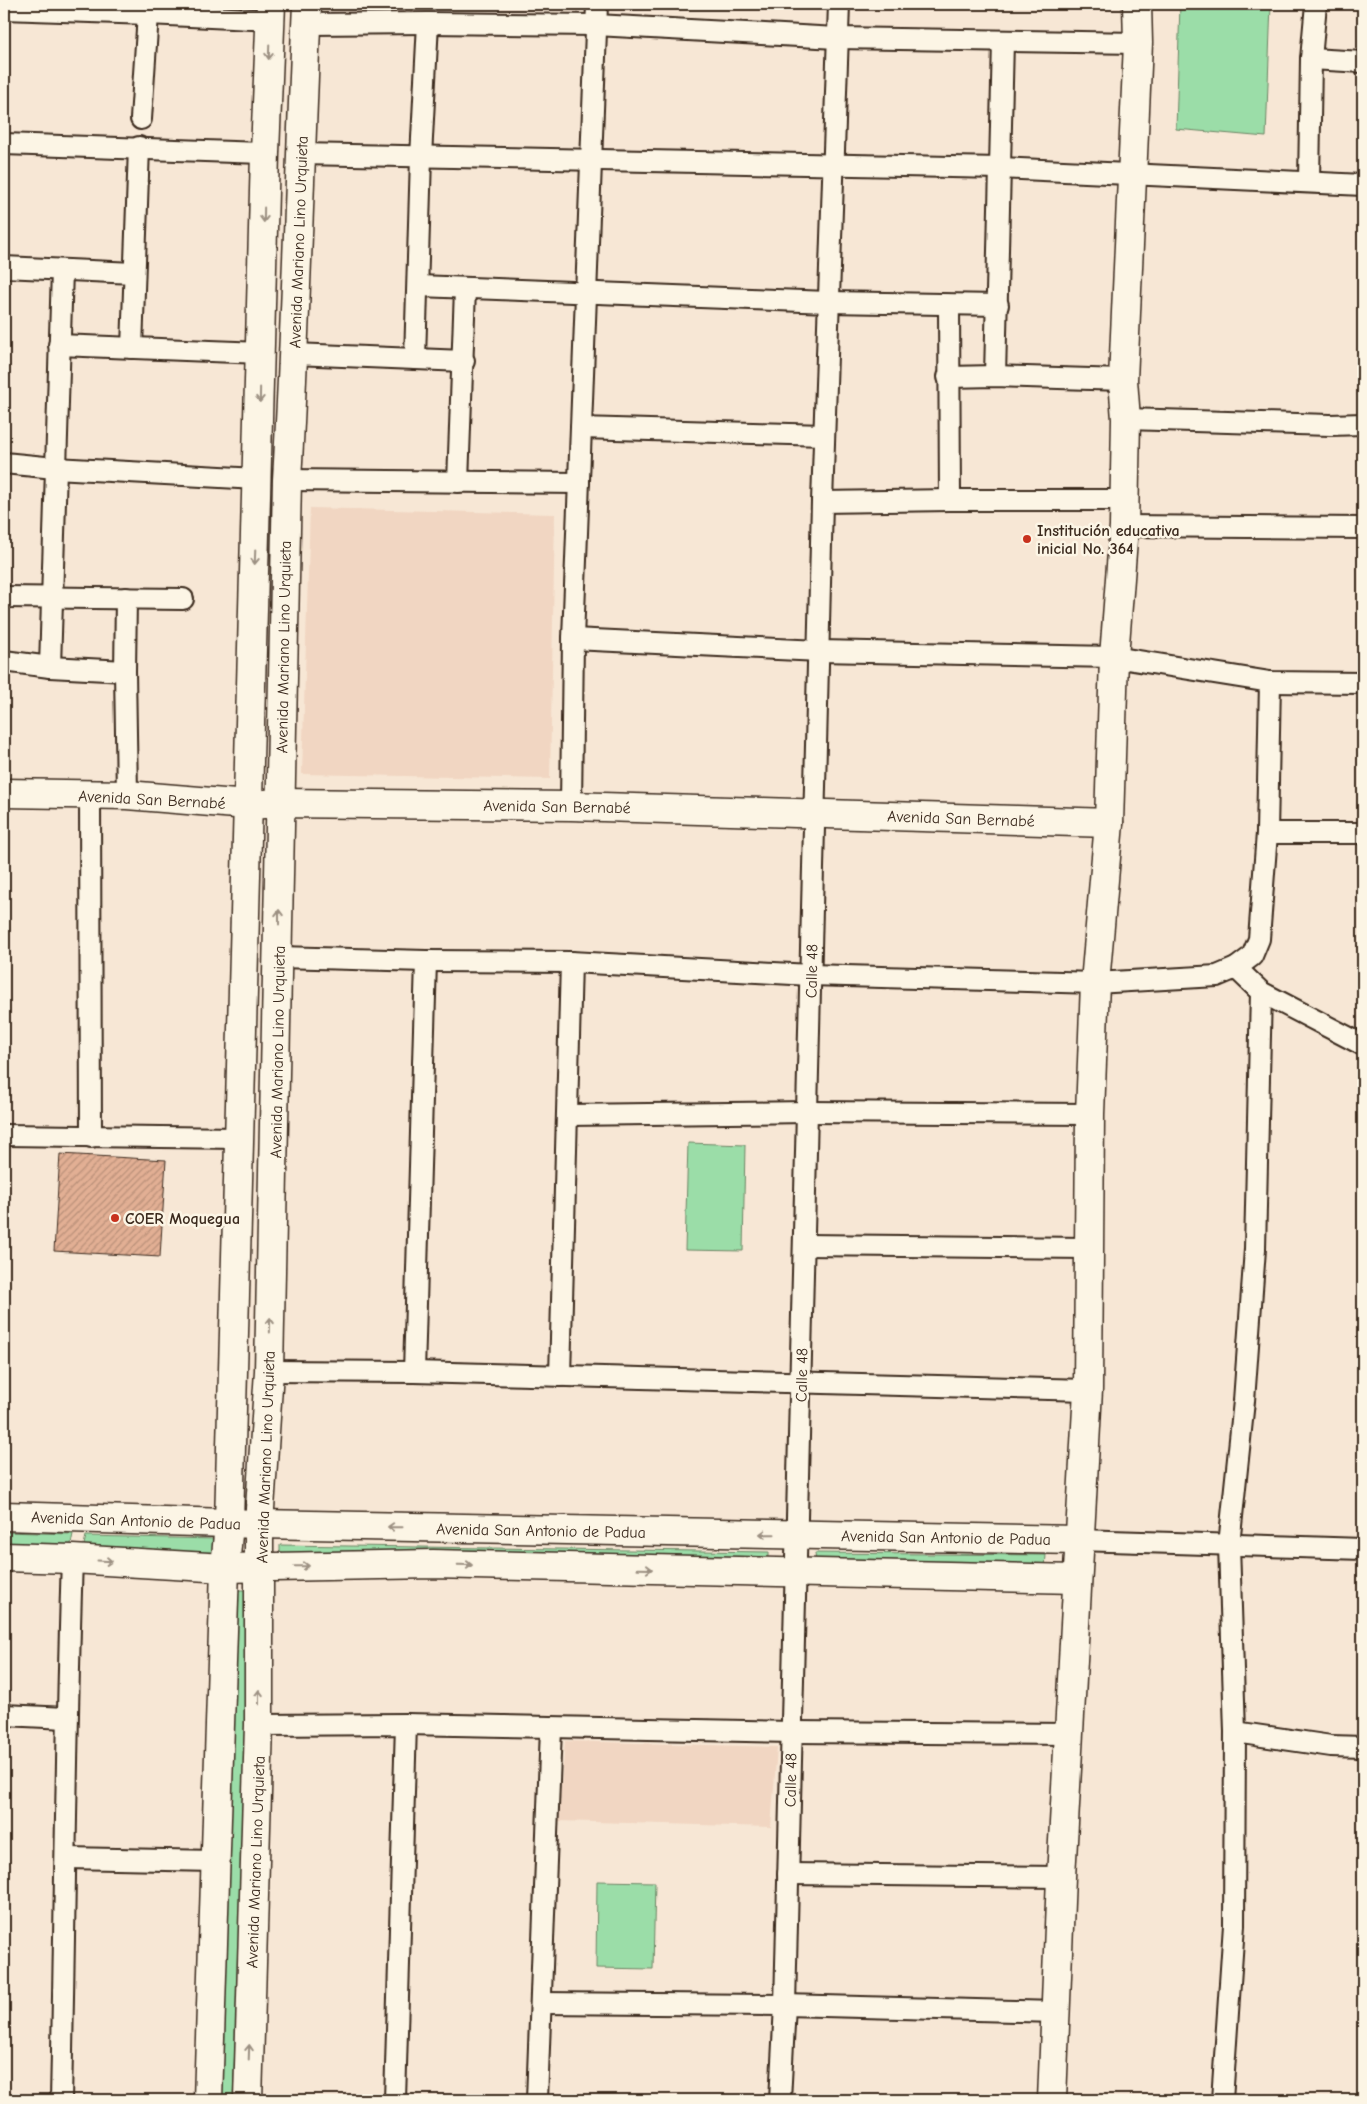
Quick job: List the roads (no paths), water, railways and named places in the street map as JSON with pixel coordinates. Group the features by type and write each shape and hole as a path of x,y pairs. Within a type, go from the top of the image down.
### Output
{"street":[{"path":"571,806 573,639 597,4"},
{"name":"Calle 48","path":"780,2100 785,2005 810,975 820,651 822,502 839,4"},
{"path":"1052,2100 1076,1579 1088,1390 1090,1114 1095,983 1110,823 1114,657 1124,526 1126,419 1123,380 1138,44 1137,4"},
{"path":"1308,182 1311,58 1316,4"},
{"path":"4,9 148,14 270,12"},
{"name":"Avenida Mariano Lino Urquieta","path":"208,2100 225,1568 229,1523 270,12"},
{"path":"140,119 148,14"},
{"path":"307,14 428,23 596,25 837,38 1138,44"},
{"name":"Avenida Mariano Lino Urquieta","path":"248,2100 259,1725 259,1524 269,1371 279,957 280,803 287,480 294,354 300,154 307,14"},
{"path":"415,359 421,157 428,23"},
{"path":"995,376 1003,40"},
{"path":"1311,58 1363,62"},
{"path":"4,144 139,147 265,153"},
{"path":"132,348 139,147"},
{"path":"300,154 1000,168 1363,185"},
{"path":"4,267 134,273"},
{"path":"50,667 62,270"},
{"path":"418,286 829,302 998,305"},
{"path":"458,482 466,289"},
{"path":"949,305 950,500"},
{"path":"59,345 261,353"},
{"path":"294,354 464,361"},
{"path":"948,377 995,376 1123,380"},
{"path":"1126,419 1330,425 1363,424"},
{"path":"581,428 824,434"},
{"path":"4,462 55,468 258,479"},
{"path":"287,480 579,483"},
{"path":"822,502 1124,500"},
{"path":"1124,526 1363,528"},
{"path":"4,597 183,599"},
{"path":"126,598 127,795"},
{"path":"573,639 820,651 1114,657 1270,682 1363,683"},
{"path":"4,661 50,667 125,672"},
{"path":"279,957 571,962 810,975 1095,983 1216,976 1236,968 1252,956 1259,939 1267,833 1270,682"},
{"name":"Avenida San Bernabé","path":"4,793 127,795 248,805 280,803 571,806 1110,823"},
{"path":"90,795 90,1137"},
{"path":"1267,833 1363,833"},
{"path":"414,1372 426,961"},
{"path":"560,1376 571,962"},
{"path":"1236,968 1261,992 1363,1045"},
{"path":"1222,2100 1234,1925 1235,1732 1229,1545 1244,1401 1255,1249 1261,992"},
{"path":"567,1115 807,1112 1090,1114"},
{"path":"4,1135 239,1138"},
{"path":"804,1244 1089,1248"},
{"path":"269,1371 414,1372 1088,1390"},
{"name":"Avenida San Antonio de Padua","path":"4,1516 259,1524 1078,1540"},
{"path":"433,1564 434,1527"},
{"path":"606,1568 607,1531"},
{"path":"1078,1540 1363,1549"},
{"path":"4,1557 225,1568 433,1564 1076,1579"},
{"path":"61,2100 67,1858 67,1718 72,1559"},
{"path":"4,1715 67,1718"},
{"path":"259,1725 406,1724 792,1732 1070,1734"},
{"path":"395,2100 406,1724"},
{"path":"537,2100 551,1728"},
{"path":"1235,1732 1331,1746 1363,1747"},
{"path":"67,1858 215,1861"},
{"path":"788,1874 1061,1877"},
{"path":"541,2003 785,2005 1056,2012"}],"place":[{"name":"Institución educativa inicial No. 364","path":"1027,539"},
{"name":"COER Moquegua","path":"115,1218"}]}
